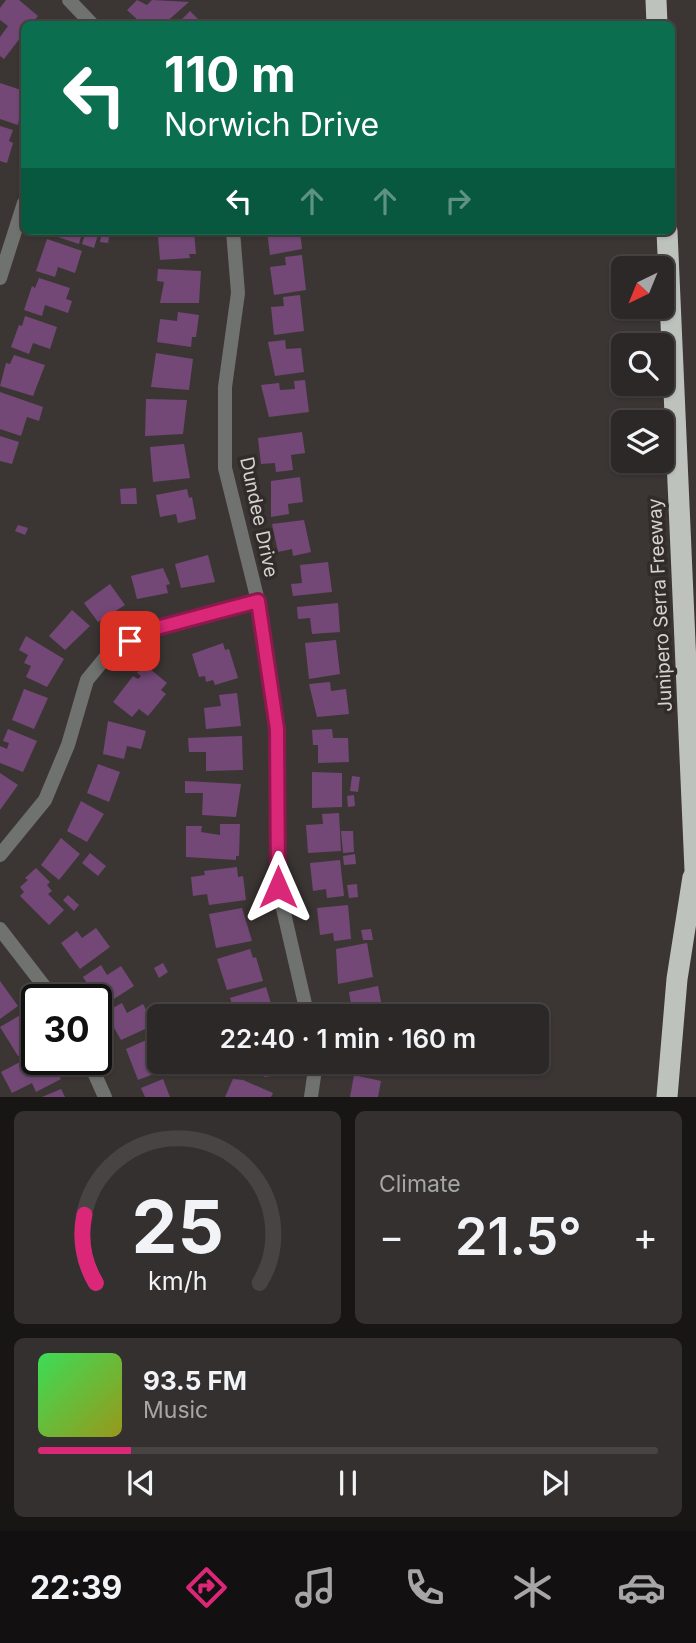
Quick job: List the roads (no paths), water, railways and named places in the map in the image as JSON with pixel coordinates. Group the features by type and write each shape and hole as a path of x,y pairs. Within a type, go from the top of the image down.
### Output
{"highway":[{"path":"656,0 657,21"},
{"name":"Junipero Serra Freeway","path":"667,235 696,893"},
{"path":"667,1097 680,953 695,864"}],"street":[{"path":"69,0 89,21"},
{"path":"0,278 21,212"},
{"name":"Dundee Drive","path":"233,235 238,293 225,387 225,468 258,601 277,729 278,887 305,1004"},
{"path":"0,855 45,800 68,745 87,680 110,652 149,630 258,601"},
{"path":"0,929 42,984"},
{"path":"311,1097 314,1074"},
{"path":"95,1075 105,1097"}]}
